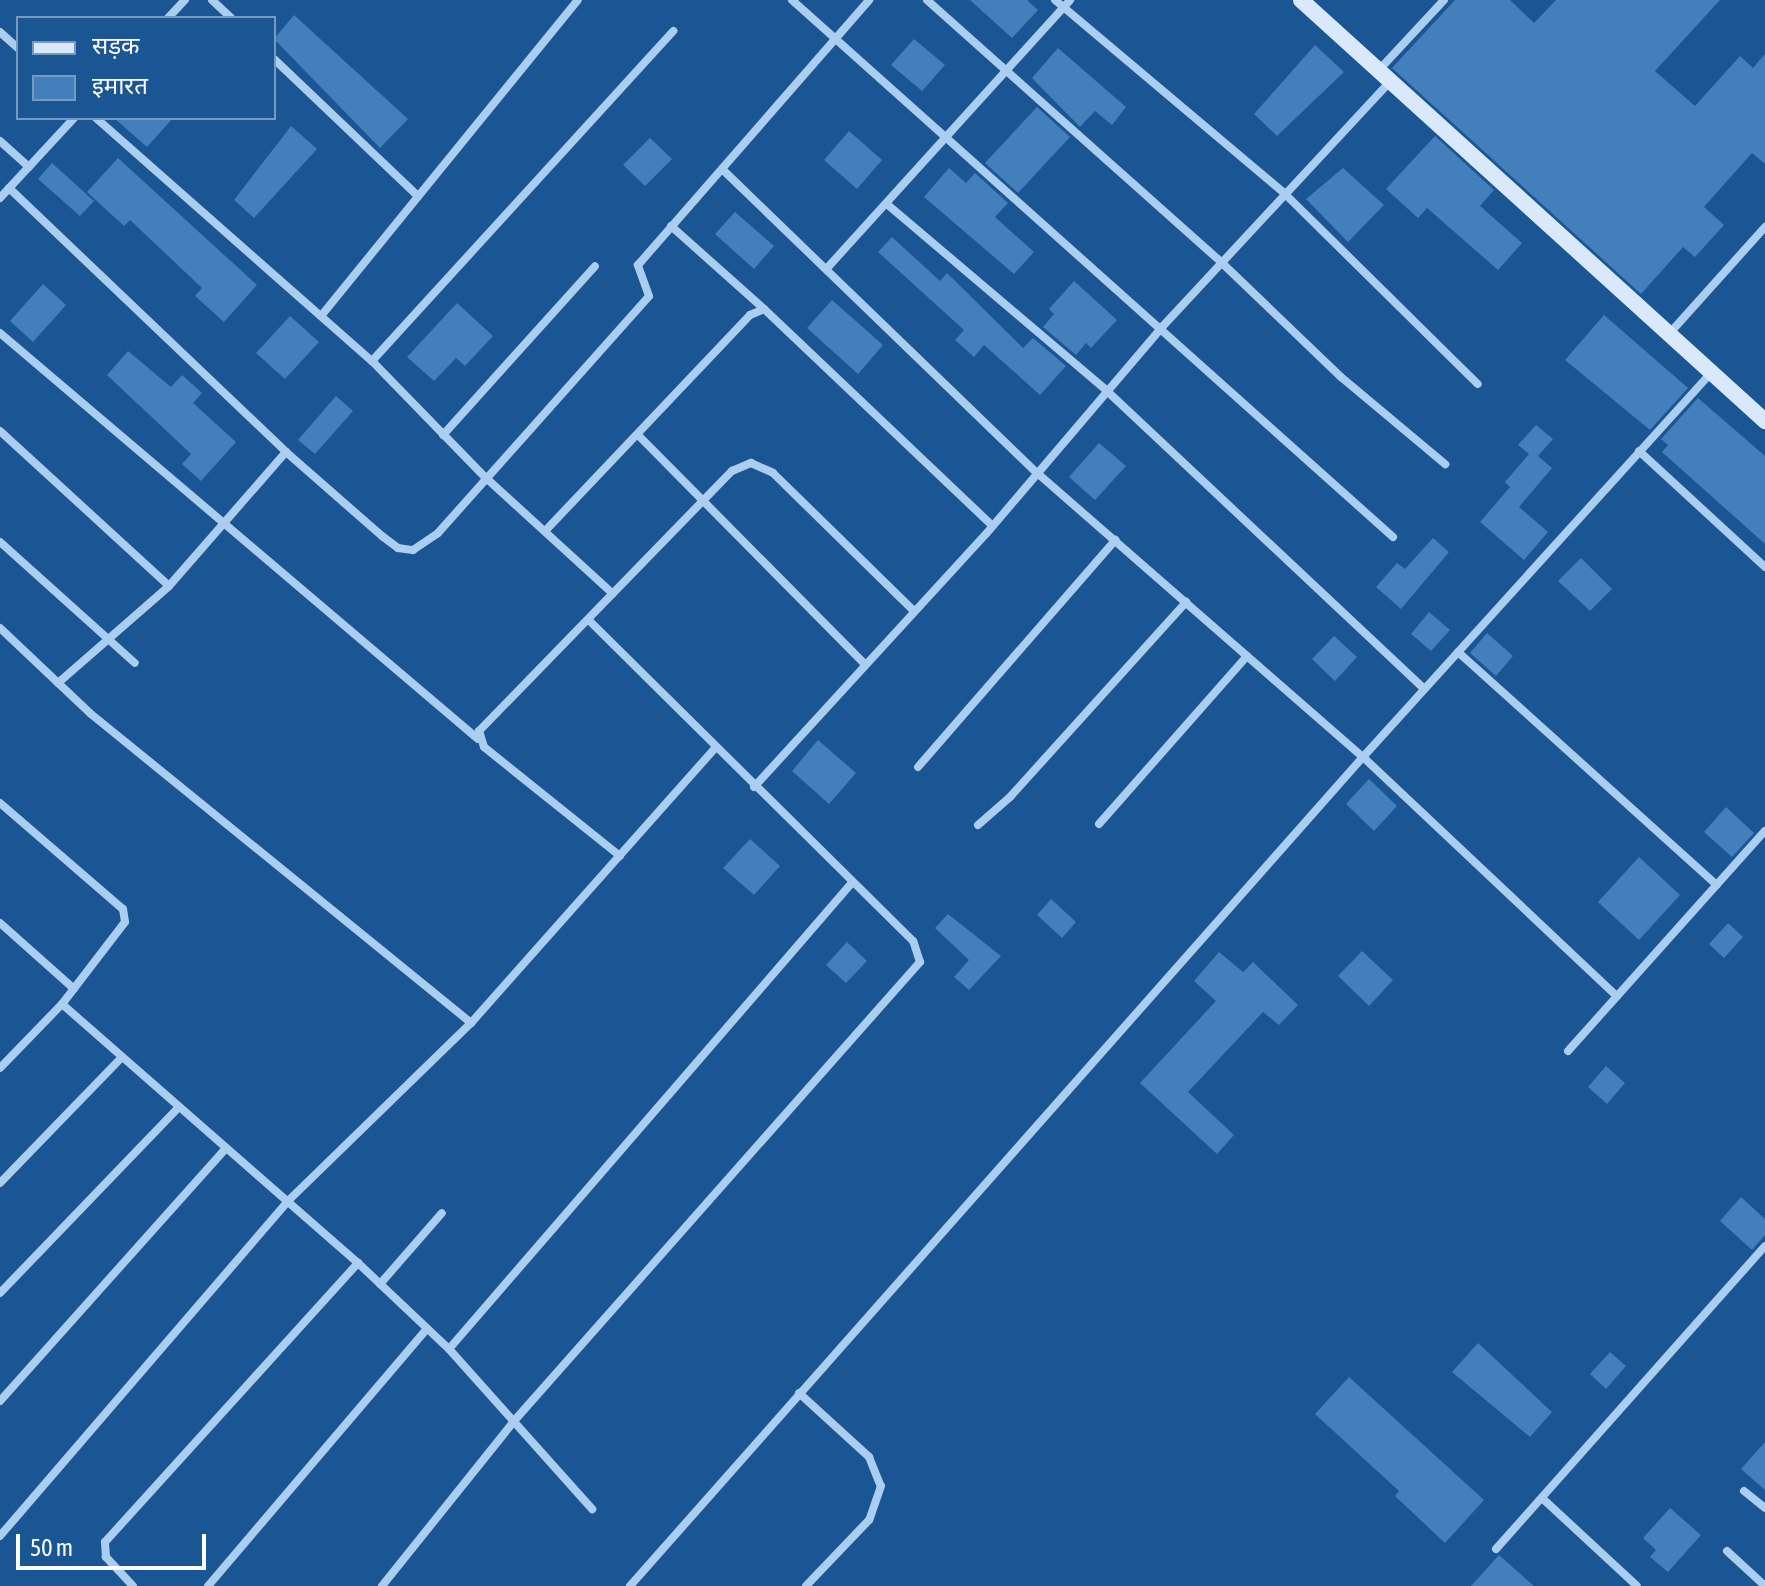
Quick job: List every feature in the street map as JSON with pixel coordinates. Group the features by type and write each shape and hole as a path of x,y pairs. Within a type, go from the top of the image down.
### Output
{"street":[{"path":"170,16 185,0"},
{"path":"212,0 229,16"},
{"path":"321,316 578,0"},
{"path":"792,0 1163,326 1393,537"},
{"path":"9,188 286,452 382,536 398,548 413,550 438,533 649,296 638,265 869,0"},
{"path":"927,0 1221,262 1341,377 1445,464"},
{"path":"1055,0 1284,193 1478,384"},
{"path":"829,266 948,140 1070,0"},
{"path":"1301,0 1765,421"},
{"path":"754,787 993,526 1163,326 1384,77 1444,0"},
{"path":"372,361 673,31"},
{"path":"0,32 16,46"},
{"path":"276,61 418,196"},
{"path":"0,198 72,120"},
{"path":"98,120 372,361 485,477 547,529 613,594"},
{"path":"0,141 29,167"},
{"path":"722,169 829,266 1036,472 1363,757 1617,996"},
{"path":"888,205 1107,391 1424,689"},
{"path":"671,226 764,309 993,526"},
{"path":"1669,334 1765,227"},
{"path":"443,435 595,266"},
{"path":"547,529 639,436 750,315 764,309"},
{"path":"0,333 221,525 620,856"},
{"path":"630,1586 1363,757 1711,373"},
{"path":"0,431 169,586"},
{"path":"639,436 700,502 865,664"},
{"path":"1639,451 1765,567"},
{"path":"58,683 169,586 286,452"},
{"path":"478,739 485,722 589,620 700,502 742,464 760,465 913,610"},
{"path":"918,767 1115,540"},
{"path":"0,542 104,640 135,663"},
{"path":"978,825 1010,797 1186,602"},
{"path":"382,1586 514,1421 920,962 913,941 851,884 589,620"},
{"path":"0,628 58,683 471,1023"},
{"path":"1458,652 1717,885"},
{"path":"1099,824 1247,656"},
{"path":"0,1536 288,1201 471,1023 716,747"},
{"path":"0,803 123,909 125,922 62,1004 0,1068"},
{"path":"1568,1051 1765,831"},
{"path":"449,1349 851,884"},
{"path":"0,923 74,989"},
{"path":"62,1004 177,1109 358,1263 449,1349 592,1509"},
{"path":"0,1183 120,1059"},
{"path":"0,1293 177,1109"},
{"path":"0,1401 225,1149"},
{"path":"380,1284 442,1213"},
{"path":"1496,1549 1765,1246"},
{"path":"133,1586 106,1557 105,1542 358,1263"},
{"path":"208,1586 427,1329"},
{"path":"799,1393 869,1457 881,1486 869,1520 806,1586"},
{"path":"1744,1491 1765,1508"},
{"path":"1542,1498 1637,1586"},
{"path":"1727,1551 1765,1586"}],"building":[{"path":"970,0 1027,0 1038,10 1012,38"},
{"path":"1455,0 1510,0 1534,23 1556,0 1720,0 1655,71 1695,106 1740,56 1753,68 1765,54 1765,164 1752,153 1704,207 1724,225 1695,257 1683,247 1641,294 1392,68"},
{"path":"294,15 408,119 380,148 276,41 276,37"},
{"path":"914,39 945,65 922,91 891,65"},
{"path":"1315,45 1344,72 1277,136 1254,114"},
{"path":"1058,48 1126,107 1112,125 1095,111 1080,127 1032,78"},
{"path":"1037,107 1070,137 1018,193 985,163"},
{"path":"116,120 171,120 147,147"},
{"path":"291,126 317,149 254,218 234,200"},
{"path":"849,131 882,160 857,189 824,160"},
{"path":"1435,136 1494,190 1480,206 1522,243 1498,270 1427,208 1418,218 1386,189"},
{"path":"650,138 672,159 645,186 623,165"},
{"path":"118,158 257,285 224,322 195,296 202,288 130,220 124,226 87,192"},
{"path":"52,163 94,201 80,216 38,179"},
{"path":"949,168 966,183 975,173 1008,203 995,217 1034,252 1014,274 924,197"},
{"path":"1343,168 1384,205 1348,242 1306,199"},
{"path":"735,212 774,246 754,269 715,234"},
{"path":"892,237 940,281 947,273 1023,348 1033,338 1066,366 1040,395 984,345 974,357 955,340 964,330 878,252"},
{"path":"1074,281 1117,320 1091,348 1086,343 1076,355 1043,327 1054,314 1049,309"},
{"path":"43,284 66,305 33,342 10,321"},
{"path":"832,300 883,345 858,374 807,328"},
{"path":"457,303 493,336 465,366 456,358 434,381 407,357"},
{"path":"1604,315 1688,388 1650,430 1565,360"},
{"path":"290,316 319,342 285,379 256,353"},
{"path":"128,351 171,387 182,375 202,393 193,403 236,442 201,481 182,464 191,454 107,375"},
{"path":"336,396 353,411 315,454 298,440"},
{"path":"1698,398 1765,456 1765,544 1662,452 1668,445 1661,439"},
{"path":"1536,425 1553,439 1538,456 1552,468 1519,507 1548,532 1524,560 1480,522 1510,487 1505,482 1529,454 1518,445"},
{"path":"1099,443 1126,466 1095,500 1069,477"},
{"path":"1433,538 1449,552 1401,609 1376,587 1397,563 1405,569"},
{"path":"1581,558 1612,589 1590,611 1558,581"},
{"path":"1429,612 1450,630 1431,651 1411,634"},
{"path":"1487,633 1513,656 1496,676 1470,653"},
{"path":"1334,636 1357,657 1335,681 1312,659"},
{"path":"818,740 856,773 829,804 792,771"},
{"path":"1369,779 1397,806 1374,831 1346,804"},
{"path":"1726,807 1754,833 1732,857 1704,832"},
{"path":"750,839 780,866 754,895 723,868"},
{"path":"1639,857 1680,895 1639,940 1598,902"},
{"path":"1051,899 1076,922 1062,938 1037,915"},
{"path":"948,914 1001,956 969,990 954,977 969,960 935,928"},
{"path":"1728,923 1743,937 1724,958 1709,944"},
{"path":"847,942 867,961 846,983 826,965"},
{"path":"1362,951 1393,980 1369,1006 1338,976"},
{"path":"1219,952 1243,972 1253,962 1298,1005 1279,1025 1263,1012 1188,1092 1234,1135 1217,1154 1140,1083 1216,1001 1194,981"},
{"path":"1606,1066 1625,1083 1607,1104 1588,1087"},
{"path":"1741,1197 1765,1219 1765,1235 1752,1250 1720,1221"},
{"path":"1478,1343 1552,1412 1530,1437 1452,1372"},
{"path":"1610,1352 1626,1366 1606,1389 1590,1374"},
{"path":"1349,1377 1484,1500 1445,1543 1395,1496 1399,1491 1315,1414"},
{"path":"1765,1442 1765,1490 1741,1469"},
{"path":"1670,1508 1701,1535 1668,1572 1650,1557 1656,1550 1643,1538"},
{"path":"1499,1555 1534,1586 1471,1586"}]}
